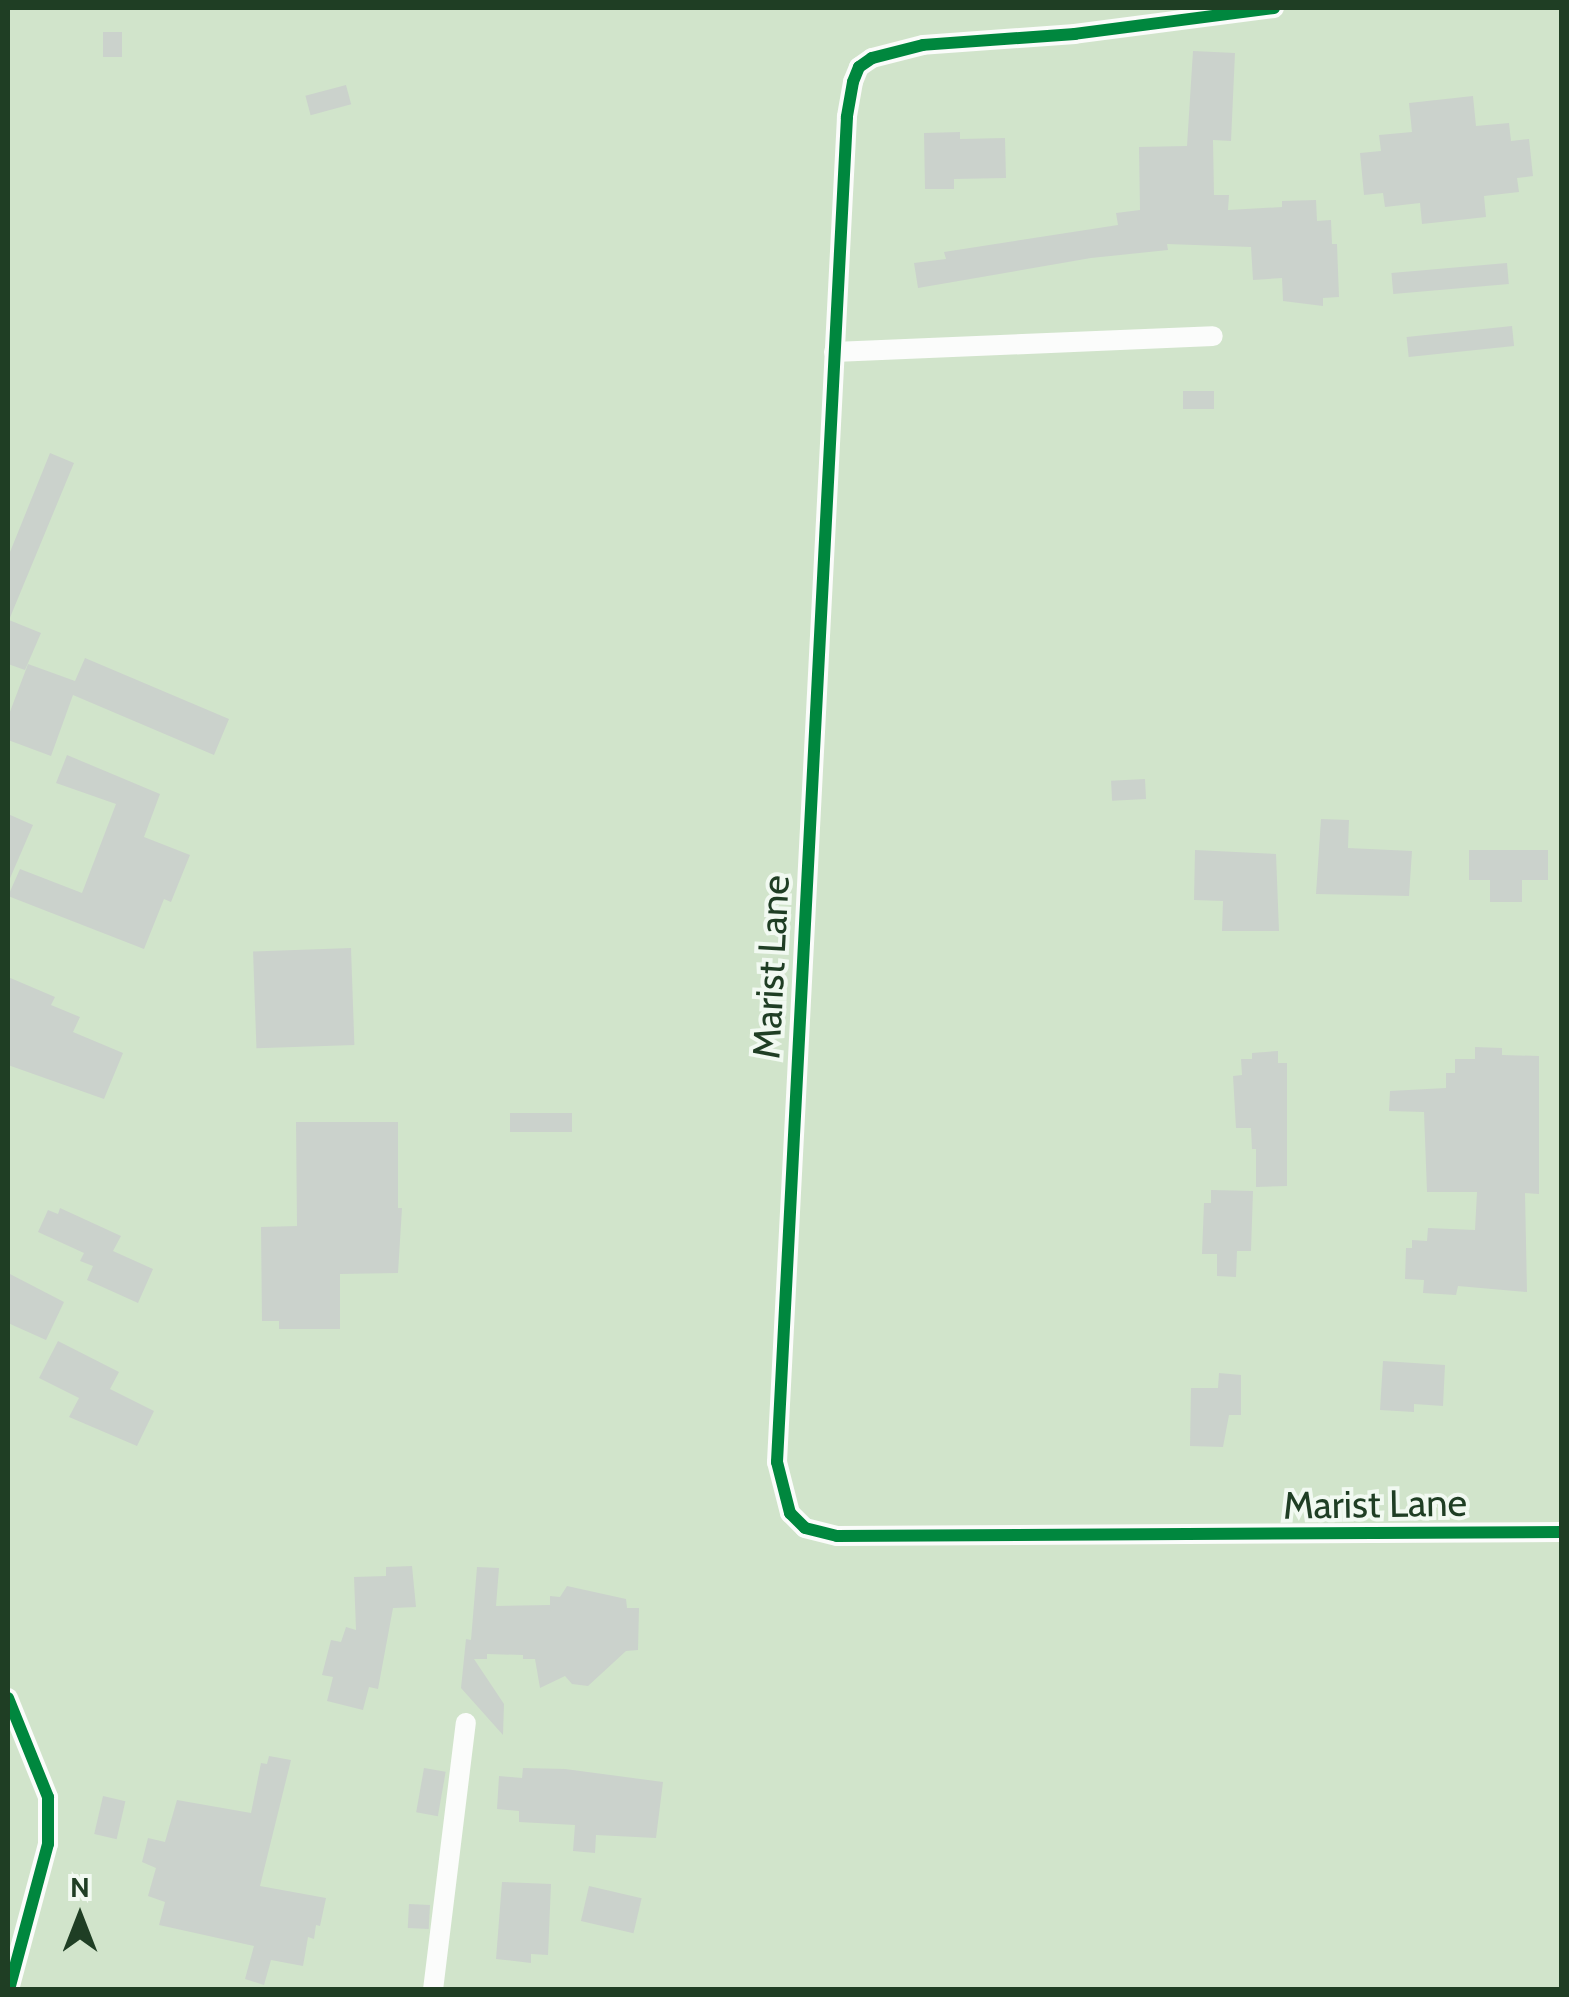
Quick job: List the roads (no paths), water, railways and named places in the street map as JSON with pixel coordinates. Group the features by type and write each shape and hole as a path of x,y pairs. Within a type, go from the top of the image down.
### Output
{"street":[{"name":"Marist Lane","path":"1274,8 1075,34 923,45 872,58 859,67 847,117 777,1462 790,1513 805,1528 836,1536 1562,1532"},
{"path":"834,352 1212,336"},
{"path":"8,1698 48,1797 48,1844 9,1990"},
{"path":"434,1990 466,1723"}]}
